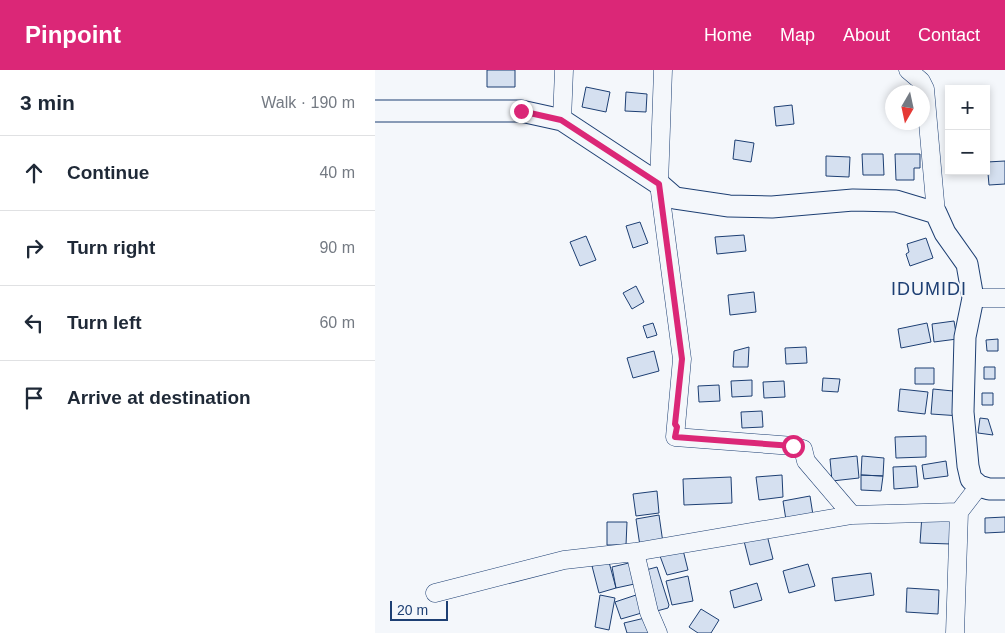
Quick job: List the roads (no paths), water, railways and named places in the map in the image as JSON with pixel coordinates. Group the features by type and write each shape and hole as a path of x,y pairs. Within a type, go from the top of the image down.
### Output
{"street":[{"path":"561,120 564,70"},
{"path":"663,70 659,184 682,359 675,437 793,446 803,449 806,461 853,516"},
{"path":"908,70 921,81 925,89 937,213 945,233 967,264 973,298 965,336 963,412 971,479 979,486 989,489 1005,489"},
{"path":"375,111 521,111 561,120 659,184 675,198 729,206 772,208 853,200 896,201 937,213"},
{"path":"973,298 1005,298"},
{"path":"955,633 959,512 979,486"},
{"path":"435,592 564,560 635,552 853,516 959,512"},
{"path":"635,552 649,612 658,633"}],"district":[{"name":"IDUMIDI","path":"929,289"}]}
